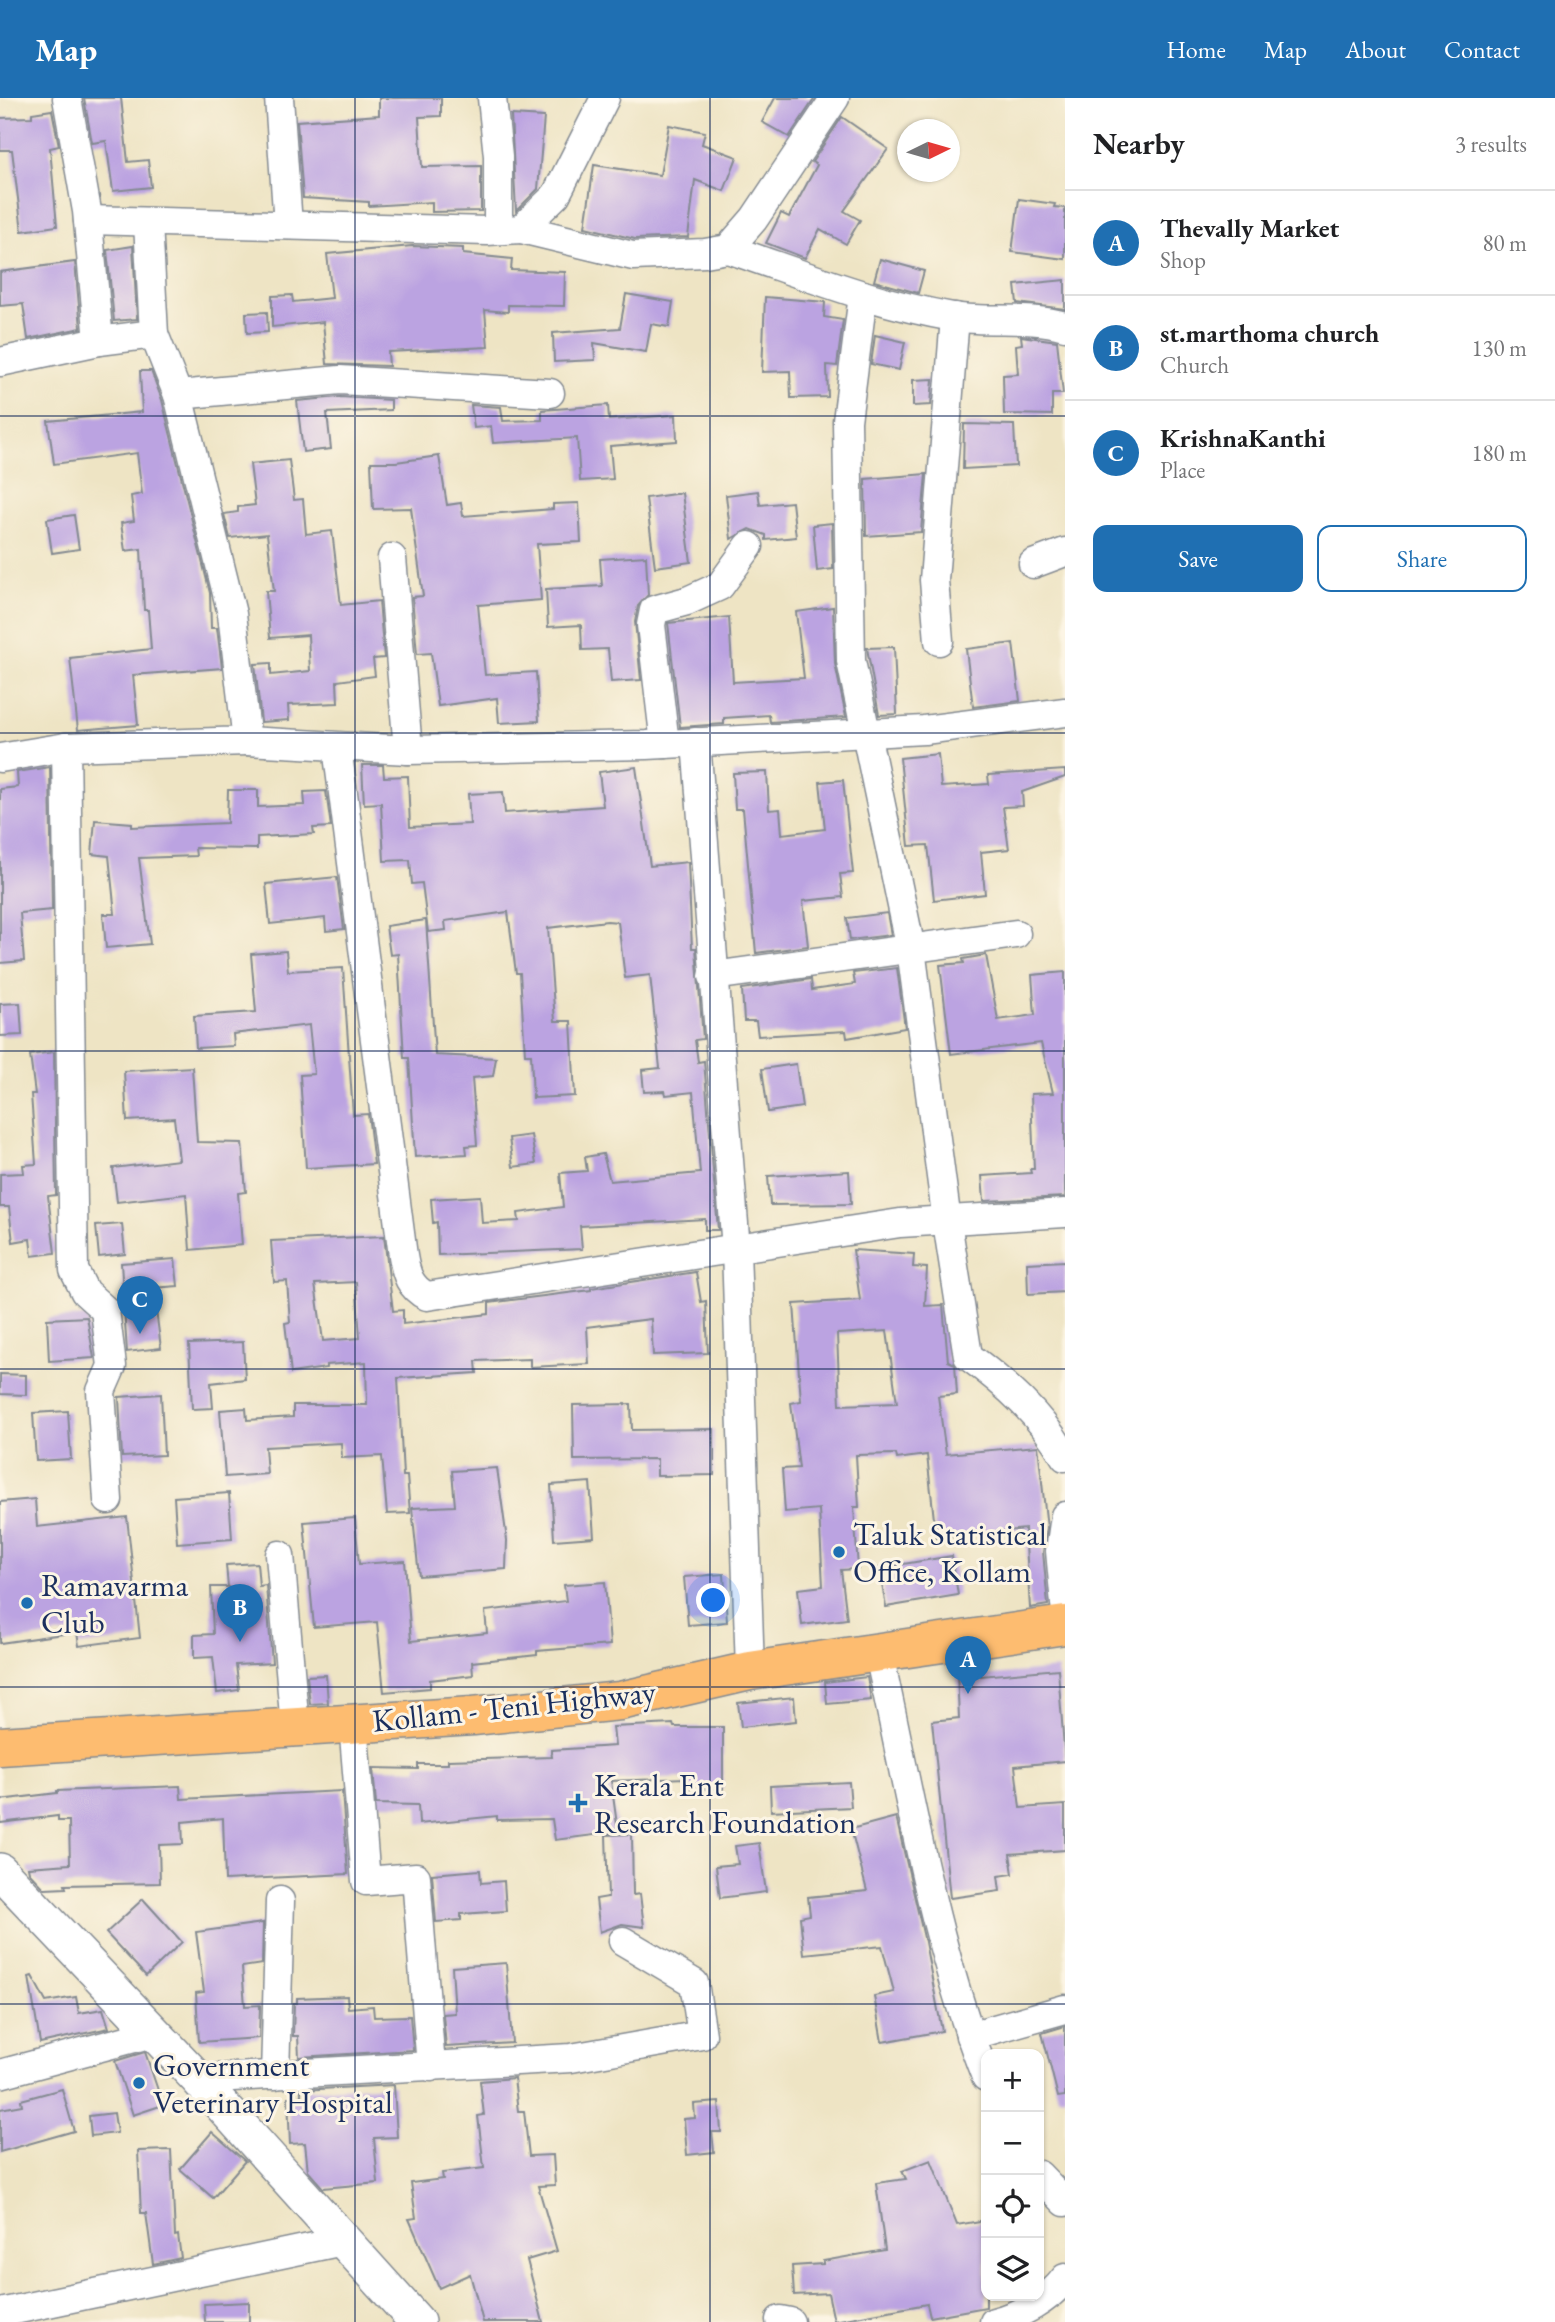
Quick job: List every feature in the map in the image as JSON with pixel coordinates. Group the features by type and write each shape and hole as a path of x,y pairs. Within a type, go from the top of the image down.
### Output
{"main road":[{"name":"Kollam - Teni Highway","path":"0,1746 473,1716 620,1701 750,1671 878,1650 1065,1625"}],"street":[{"path":"67,98 88,220 99,341"},
{"path":"279,98 288,225"},
{"path":"492,98 509,230"},
{"path":"509,230 541,213 556,195 605,98"},
{"path":"728,249 754,219 835,98"},
{"path":"88,220 509,230 633,256 705,253 728,249 863,295 955,317 1043,320 1065,326"},
{"path":"148,223 154,334 178,395 232,614 247,741"},
{"path":"863,295 847,421 851,661 911,949 947,1222 968,1356 1009,1387 1055,1440 1065,1457"},
{"path":"939,641 934,580 955,317"},
{"path":"0,362 99,341 154,334"},
{"path":"178,395 340,380 550,393"},
{"path":"665,744 651,625 654,610 687,601 720,586 749,546"},
{"path":"1033,564 1065,552"},
{"path":"392,558 408,750"},
{"path":"0,758 66,747 247,741 408,750 665,744 866,731 924,730 1065,712"},
{"path":"696,742 736,1249 750,1671"},
{"path":"66,747 74,1270 85,1292 105,1310 112,1366 101,1391 108,1500"},
{"path":"337,747 402,1256 405,1272 416,1292 427,1296 900,1223 1065,1213"},
{"path":"713,976 1016,934"},
{"path":"1065,1516 1060,1550 1065,1604"},
{"path":"280,1555 295,1727"},
{"path":"878,1650 931,1889 970,2036 981,2064"},
{"path":"353,1723 366,1881 416,1877 430,2067"},
{"path":"0,1871 198,2079 417,2322"},
{"path":"275,2075 280,1901"},
{"path":"198,2079 571,2058 702,2035 694,1983 623,1941"},
{"path":"970,2036 1065,2009"},
{"path":"0,2074 153,2033"},
{"path":"1044,2180 1065,2203"},
{"path":"0,2313 343,2242"},
{"path":"994,2322 1027,2309 1057,2288 1065,2278"}],"building":[{"path":"84,98 121,98 128,162 148,160 151,187 113,191 106,141 92,143"},
{"path":"379,98 441,98 441,116 419,117 422,167 481,166 481,211 432,212 432,202 369,206 369,202 303,198 297,121 379,115"},
{"path":"775,98 815,98 789,137 762,122"},
{"path":"52,110 59,146 50,148 57,226 22,231 12,150 0,150 0,118 32,117 32,113"},
{"path":"511,115 544,117 538,189 516,211"},
{"path":"842,117 888,149 844,211 860,220 846,244 820,229 805,258 766,243 781,213 789,217 817,165 812,162"},
{"path":"669,125 705,132 702,144 737,157 724,191 695,180 688,237 635,239 585,227 594,165 660,175"},
{"path":"1019,199 1065,208 1065,259 1012,252"},
{"path":"133,246 137,319 114,321 107,250"},
{"path":"412,246 463,248 463,254 512,259 511,270 565,272 564,306 508,305 508,312 485,310 488,347 388,352 389,366 327,364 323,322 272,327 272,296 292,295 293,302 332,298 327,254"},
{"path":"880,259 924,271 918,293 874,281"},
{"path":"75,262 81,328 28,339 23,304 0,306 0,272"},
{"path":"1065,280 1065,309 1017,303 1015,285"},
{"path":"626,294 673,302 669,327 651,324 646,352 594,343 595,360 554,362 553,333 620,328"},
{"path":"765,297 825,302 824,317 843,320 837,366 827,365 828,397 791,398 790,371 762,372"},
{"path":"267,312 268,332 247,333 246,313"},
{"path":"875,335 905,342 899,370 871,364"},
{"path":"1021,336 1057,341 1063,394 1052,394 1052,415 1004,414 1003,375 1018,374 1016,345 1022,344"},
{"path":"140,371 151,371 162,400 210,593 211,628 217,628 222,668 133,675 138,725 78,730 70,658 151,649 148,610 144,610 141,549 125,551 121,523 134,521 131,496 142,494 137,453 54,464 48,421 142,412"},
{"path":"933,379 931,405 913,406 913,380"},
{"path":"340,397 391,400 391,410 327,413 331,449 303,452 297,401"},
{"path":"471,405 501,407 503,421 542,420 542,410 608,405 609,420 676,415 677,441 610,446 613,479 580,481 577,438 493,443 491,426 474,428"},
{"path":"964,424 1014,425 1016,466 963,469"},
{"path":"439,456 447,505 461,503 463,516 553,509 553,504 579,503 581,542 537,544 541,600 478,605 485,675 536,672 539,721 499,723 497,698 438,706 431,653 417,654 412,597 423,596 411,508 373,509 371,462 396,462"},
{"path":"289,460 294,500 303,499 306,534 332,531 341,605 379,601 384,658 373,659 375,676 337,681 338,703 288,705 289,720 261,722 255,664 271,663 271,675 310,671 308,635 270,638 266,591 274,591 267,534 230,538 224,514 238,512 238,507 255,505 250,464"},
{"path":"926,474 921,532 866,536 865,479"},
{"path":"758,491 760,505 792,502 796,537 766,540 766,535 750,529 731,539 726,495"},
{"path":"682,493 691,562 655,567 646,498"},
{"path":"74,515 79,549 52,553 47,519"},
{"path":"832,523 833,569 817,571 813,525"},
{"path":"646,556 648,595 638,606 635,622 641,680 611,682 608,649 582,650 581,625 548,627 546,589 602,586 600,559"},
{"path":"833,607 835,664 846,717 770,722 769,715 724,718 724,724 680,727 668,623 729,617 733,682 804,678 796,612"},
{"path":"1013,643 1020,701 973,707 966,649"},
{"path":"894,647 897,714 879,715 867,648"},
{"path":"938,754 941,787 989,784 988,775 1065,770 1065,777 1022,792 1023,806 1003,807 1009,849 981,852 985,894 934,900 928,845 909,846 900,758"},
{"path":"362,765 383,765 384,777 408,776 410,827 470,824 468,794 503,792 505,813 603,806 599,772 636,767 650,866 688,862 692,948 696,948 703,1039 695,1040 698,1062 704,1061 718,1230 705,1230 705,1219 580,1226 582,1249 438,1255 437,1222 433,1223 431,1199 480,1196 482,1223 519,1221 518,1213 563,1207 560,1173 587,1171 585,1157 603,1154 610,1181 700,1173 693,1092 666,1095 665,1091 644,1092 642,1070 660,1068 650,975 625,978 618,922 607,921 548,928 555,1021 571,1021 575,1096 533,1098 531,1054 525,1054 520,973 516,973 508,912 445,921 446,930 428,932 422,883 412,884 410,860 384,861 381,803 364,804"},
{"path":"50,767 52,910 20,913 24,961 0,963 0,789 18,787 17,772"},
{"path":"767,772 769,810 780,809 782,834 825,829 820,782 843,780 853,873 840,874 843,897 803,901 808,946 756,953 743,809 735,809 733,773"},
{"path":"228,790 258,790 258,807 305,805 304,792 326,791 331,827 313,828 314,834 257,837 257,849 195,848 196,856 139,858 150,944 106,948 103,914 115,914 109,856 92,854 95,820 132,823 132,827 227,823"},
{"path":"337,877 344,929 326,931 325,918 270,924 266,884"},
{"path":"887,913 891,935 850,940 847,918"},
{"path":"426,920 435,1055 496,1058 493,1076 472,1078 477,1145 466,1146 467,1154 415,1157 409,1058 404,1058 398,954 390,955 386,926"},
{"path":"286,951 288,971 343,968 353,1115 368,1114 374,1164 306,1168 300,1075 314,1074 309,1025 233,1034 234,1046 196,1048 194,1016 256,1012 251,954"},
{"path":"986,955 998,1020 1035,1015 1032,975 1065,972 1065,1197 984,1201 982,1176 1031,1173 1030,1169 1034,1169 1031,1094 1053,1093 1041,1043 951,1054 940,965 964,963 963,959"},
{"path":"897,968 905,1028 847,1038 846,1031 758,1036 756,1021 744,1021 742,989 811,979 812,990 855,984 853,973"},
{"path":"20,1003 22,1035 0,1036 0,1004"},
{"path":"54,1052 56,1195 48,1196 55,1253 32,1256 30,1239 13,1242 9,1207 0,1207 0,1174 24,1173 23,1165 36,1164 31,1094 35,1094 30,1055"},
{"path":"796,1064 802,1107 768,1112 762,1069"},
{"path":"192,1067 197,1142 242,1143 246,1192 238,1193 242,1245 190,1250 186,1194 117,1202 113,1168 179,1160 174,1118 127,1121 124,1071"},
{"path":"531,1135 536,1164 513,1167 509,1138"},
{"path":"849,1171 851,1204 770,1205 768,1176"},
{"path":"122,1224 125,1254 99,1257 96,1226"},
{"path":"384,1236 393,1311 403,1310 403,1324 489,1314 489,1303 591,1290 696,1272 701,1302 706,1301 708,1353 653,1355 651,1319 587,1327 589,1364 530,1367 530,1359 476,1361 477,1373 398,1378 403,1476 407,1476 410,1513 387,1514 382,1456 342,1458 341,1443 265,1447 267,1474 225,1477 220,1410 246,1408 247,1420 293,1417 293,1405 367,1405 366,1362 326,1365 326,1368 291,1373 285,1323 290,1322 287,1281 274,1282 271,1241","holes":["356,1282 360,1338 323,1341 315,1284"]},
{"path":"853,1250 914,1254 913,1267 927,1268 925,1306 943,1305 948,1361 955,1364 957,1394 938,1396 946,1454 1038,1446 1047,1528 1043,1552 1048,1605 1030,1608 1025,1529 936,1538 927,1455 897,1459 896,1454 856,1455 859,1507 854,1507 858,1569 841,1570 847,1619 802,1625 798,1589 823,1586 819,1509 785,1512 782,1469 799,1468 791,1403 801,1401 794,1304 860,1300","holes":["887,1331 897,1403 840,1405 837,1334"]},
{"path":"175,1259 178,1286 153,1288 161,1348 127,1352 121,1263"},
{"path":"1065,1261 1065,1292 1028,1294 1027,1263"},
{"path":"87,1317 94,1358 49,1361 47,1319"},
{"path":"243,1342 245,1379 211,1383 213,1408 192,1409 189,1344"},
{"path":"0,1374 26,1375 26,1395 0,1394"},
{"path":"161,1394 164,1455 122,1457 119,1397"},
{"path":"631,1404 632,1430 714,1429 714,1475 657,1476 657,1459 574,1460 573,1405"},
{"path":"68,1411 71,1459 36,1461 33,1413"},
{"path":"497,1468 507,1540 506,1569 419,1576 412,1508 455,1506 452,1471"},
{"path":"590,1482 594,1537 554,1540 551,1485"},
{"path":"229,1493 232,1539 177,1543 174,1497"},
{"path":"35,1499 37,1527 127,1517 140,1638 79,1646 77,1632 0,1643 0,1502"},
{"path":"355,1518 359,1564 405,1561 411,1641 487,1633 485,1611 566,1601 564,1585 605,1582 610,1645 537,1651 537,1655 472,1662 473,1675 430,1680 430,1688 384,1692 377,1622 314,1627 304,1522"},
{"path":"952,1556 958,1595 886,1607 879,1568"},
{"path":"257,1563 259,1586 266,1585 272,1663 236,1665 239,1690 217,1693 213,1657 194,1658 194,1635 213,1634 211,1587 228,1587 226,1565"},
{"path":"724,1574 727,1622 688,1625 684,1577"},
{"path":"1058,1669 1065,1761 1015,1766 1020,1808 1065,1805 1065,1850 1010,1854 1013,1874 998,1876 1000,1891 950,1898 932,1721 959,1718 957,1671 981,1670 981,1676"},
{"path":"326,1675 328,1703 310,1704 307,1676"},
{"path":"867,1677 871,1700 827,1704 825,1682"},
{"path":"794,1697 796,1721 741,1727 738,1703"},
{"path":"673,1724 674,1727 723,1727 723,1789 685,1789 685,1778 611,1781 618,1832 555,1840 552,1819 497,1820 497,1816 419,1824 418,1805 376,1804 373,1768 418,1769 418,1764 448,1764 448,1760 552,1757 551,1750 615,1746 613,1727"},
{"path":"849,1782 851,1807 771,1811 770,1786"},
{"path":"180,1786 181,1799 342,1791 348,1874 225,1880 223,1818 182,1822 183,1844 159,1845 160,1883 65,1885 66,1888 45,1889 29,1872 28,1867 70,1864 69,1821 58,1821 58,1816 0,1823 0,1800 57,1791"},
{"path":"896,1817 942,2031 882,2042 874,1996 894,1992 882,1946 804,1954 800,1917 810,1915 808,1897 867,1891 851,1829"},
{"path":"632,1834 633,1895 640,1894 644,1927 622,1924 600,1932 596,1899 608,1897 606,1835"},
{"path":"759,1843 766,1892 720,1898 716,1866 738,1864 735,1846"},
{"path":"480,1870 481,1883 504,1881 506,1911 461,1914 461,1920 436,1922 432,1874"},
{"path":"143,1899 182,1942 146,1976 106,1933"},
{"path":"263,1923 262,1964 242,1967 245,2006 260,2005 259,2038 199,2042 196,1993 204,1992 196,1932"},
{"path":"506,1963 512,2043 446,2047 443,2014 455,2013 452,1967"},
{"path":"32,1976 46,2002 76,1997 79,2013 103,2009 109,2028 40,2043 29,1977"},
{"path":"347,1996 348,2008 373,2006 374,2017 410,2016 413,2050 299,2057 298,2036 293,2036 294,2003 297,2003 297,1998"},
{"path":"1065,2026 1065,2096 1058,2097 1042,2033"},
{"name":"Government Veterinary Hospital","path":"145,2052 163,2105 133,2115 115,2061"},
{"path":"514,2078 518,2111 524,2111 529,2156 553,2155 555,2185 538,2186 557,2251 527,2260 543,2322 483,2322 470,2274 439,2288 409,2219 416,2218 411,2183 443,2179 442,2173 484,2168 478,2116 484,2115 480,2081"},
{"path":"394,2085 397,2137 374,2138 378,2183 323,2188 308,2171 305,2143 290,2144 288,2097 301,2097 301,2090"},
{"path":"62,2089 74,2131 0,2152 0,2109 22,2105 21,2100"},
{"path":"719,2102 721,2132 712,2132 714,2152 687,2155 684,2119 695,2118 694,2104"},
{"path":"114,2113 117,2133 91,2136 89,2116"},
{"path":"212,2132 245,2161 213,2198 180,2169"},
{"path":"171,2150 175,2236 178,2235 181,2258 153,2264 146,2213 141,2213 138,2151"},
{"path":"931,2160 957,2225 981,2221 981,2301 986,2301 986,2307 930,2317 927,2304 834,2321 828,2293 794,2295 792,2266 823,2264 823,2261 885,2250 876,2183 906,2179 902,2171"},
{"path":"249,2302 249,2322 205,2322 204,2304"}],"place":[{"name":"KrishnaKanthi","path":"140,1334"},
{"name":"Taluk Statistical Office, Kollam","path":"839,1552"},
{"name":"Ramavarma Club","path":"27,1603"},
{"name":"st.marthoma church","path":"240,1642"},
{"name":"Thevally Market","path":"968,1694"},
{"name":"Kerala Ent Research Foundation","path":"578,1803"},
{"name":"Government Veterinary Hospital","path":"139,2083"}]}
